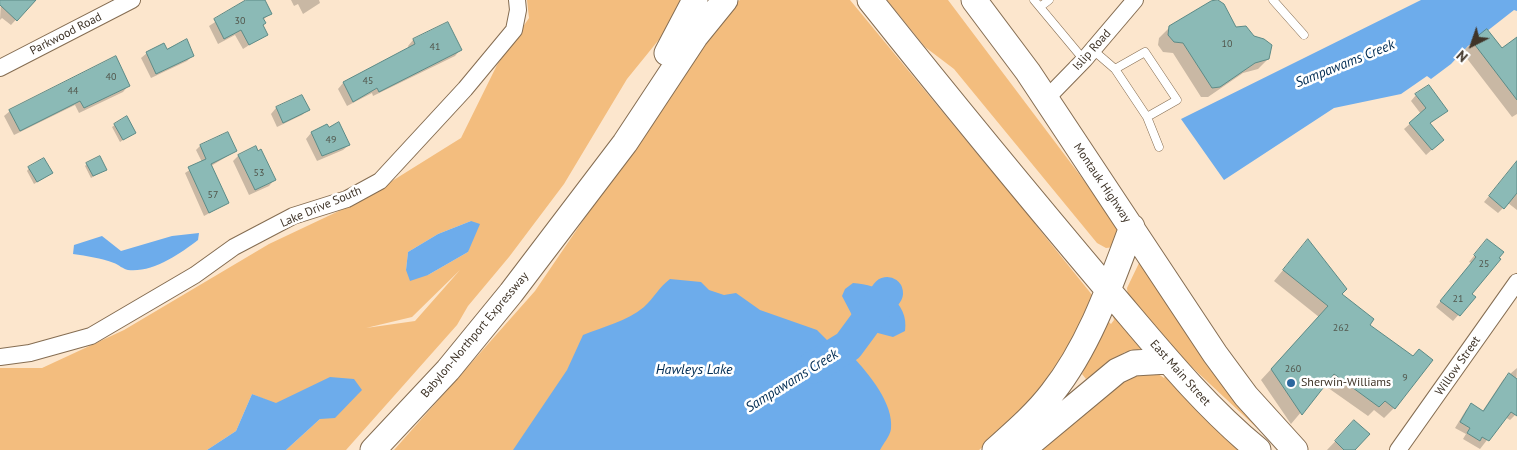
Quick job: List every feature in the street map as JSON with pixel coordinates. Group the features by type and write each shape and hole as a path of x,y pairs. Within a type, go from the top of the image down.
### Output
{"main road":[{"path":"570,213 658,69 695,0"},
{"path":"570,213 624,143 695,37 725,0"},
{"path":"870,0 1108,290"},
{"name":"Montauk Highway","path":"974,0 1046,99 1226,369 1262,414 1295,450"},
{"name":"Babylon-Northport Expressway","path":"373,450 427,394 470,344 512,293 570,213"},
{"path":"995,450 1052,394 1076,356 1108,290 1132,227"},
{"name":"East Main Street","path":"1108,290 1168,361 1216,412 1258,450"},
{"path":"1022,450 1117,371 1141,362 1168,361"}],"street":[{"name":"Parkwood Road","path":"0,68 132,0"},
{"name":"Lake Drive South","path":"0,358 30,353 91,336 195,275 234,247 293,216 346,199 380,181 465,89 514,30 518,10 517,0"},
{"name":"Islip Road","path":"1046,99 1088,55 1135,0"},
{"name":"Willow Street","path":"1398,450 1517,282"}],"lane":[{"path":"1034,0 1088,55 1115,69 1147,118 1159,147"},
{"path":"1040,7 1049,0"},
{"path":"1273,0 1304,36"},
{"path":"1115,69 1145,52 1156,68 1176,100 1147,118"}],"shaded area":[{"path":"527,0 684,0 670,26 627,79 564,184 509,257 468,306 457,325 346,450 286,450 320,419 302,393 276,404 252,394 236,431 207,450 0,450 0,368 42,368 124,330 269,244 360,201 461,138 497,65 529,18","holes":["471,221 468,252 428,275 406,270 408,252 438,234","460,270 415,321 366,328 412,317"]},
{"path":"740,0 850,0 984,162 1036,221 1035,224 1093,296 1090,299 1093,304 1048,385 1009,424 979,450 394,450 535,291 729,8"},
{"path":"887,0 948,0 1119,227 1115,247 1106,248 1097,243 954,69 925,47"},
{"path":"1140,261 1257,425 1256,427 1165,342 1128,297 1127,288"},
{"path":"1112,312 1145,349 1125,352 1086,379 1082,374 1108,321 1111,324 1114,320"},
{"path":"1151,369 1164,378 1168,372 1244,450 1040,450 1123,375"}],"water":[{"path":"1421,0 1517,0 1517,11 1514,10 1468,46 1451,64 1431,79 1427,76 1401,94 1334,108 1224,180 1181,119"},
{"path":"471,221 480,224 468,252 428,275 410,281 406,270 408,252 438,234"},
{"path":"199,233 198,240 183,251 147,269 128,270 104,260 73,254 74,245 102,236 121,251 172,236"},
{"name":"Hawleys Lake","path":"670,279 701,282 709,290 724,295 736,293 760,310 817,330 829,342 837,346 842,342 855,350 853,357 873,381 889,410 891,429 880,450 513,450 567,370 583,335 623,320 637,312 648,304"},
{"path":"853,283 873,287 891,296 903,311 905,331 893,337 874,332 860,344 847,335 854,319 842,296 845,289"},
{"path":"330,377 354,379 362,390 335,418 320,419 286,450 207,450 236,431 252,394 276,403"}],"building":[{"path":"0,0 36,0 17,21 0,5"},
{"path":"246,0 265,0 272,14 263,18 266,23 263,25 268,35 249,45 241,30 224,39 214,19"},
{"path":"1218,0 1224,4 1236,27 1246,26 1254,36 1264,39 1272,45 1269,59 1255,63 1220,87 1212,88 1183,43 1174,42 1168,35 1169,26 1211,1"},
{"path":"448,22 462,50 379,92 377,88 353,102 343,82 415,44 413,39"},
{"path":"1487,29 1502,48 1517,37 1517,100 1472,41"},
{"path":"187,39 194,56 156,74 146,52 164,43 167,49"},
{"path":"116,56 130,86 84,108 80,101 20,131 9,110"},
{"path":"1429,85 1448,111 1430,123 1444,140 1432,150 1409,123 1426,108 1415,94"},
{"path":"302,95 310,110 283,123 276,107"},
{"path":"127,116 136,133 123,140 114,124"},
{"path":"339,122 350,145 322,156 311,132 327,124 329,127"},
{"path":"228,132 237,151 211,164 229,203 209,213 188,167 206,159 200,145"},
{"path":"256,146 258,151 261,149 276,180 255,190 238,155"},
{"path":"100,156 107,170 93,176 86,163"},
{"path":"44,158 53,173 37,182 28,167"},
{"path":"1517,161 1517,193 1504,209 1489,196"},
{"path":"1308,239 1347,289 1342,294 1374,319 1370,325 1413,356 1419,349 1433,360 1395,409 1385,401 1379,407 1334,374 1302,415 1271,369 1328,306 1283,270"},
{"path":"1487,239 1504,252 1499,258 1501,259 1472,294 1476,297 1460,316 1440,301 1476,257 1474,255"},
{"path":"1509,373 1517,379 1517,416 1511,412 1489,441 1482,437 1480,441 1467,433 1470,428 1460,422 1471,403 1483,411"},
{"path":"1354,420 1370,434 1355,450 1344,450 1335,441"}],"waterway":[{"name":"Sampawams Creek","path":"812,368 848,346 887,293"}],"place":[{"name":"Sherwin-Williams","path":"1291,383"}]}
